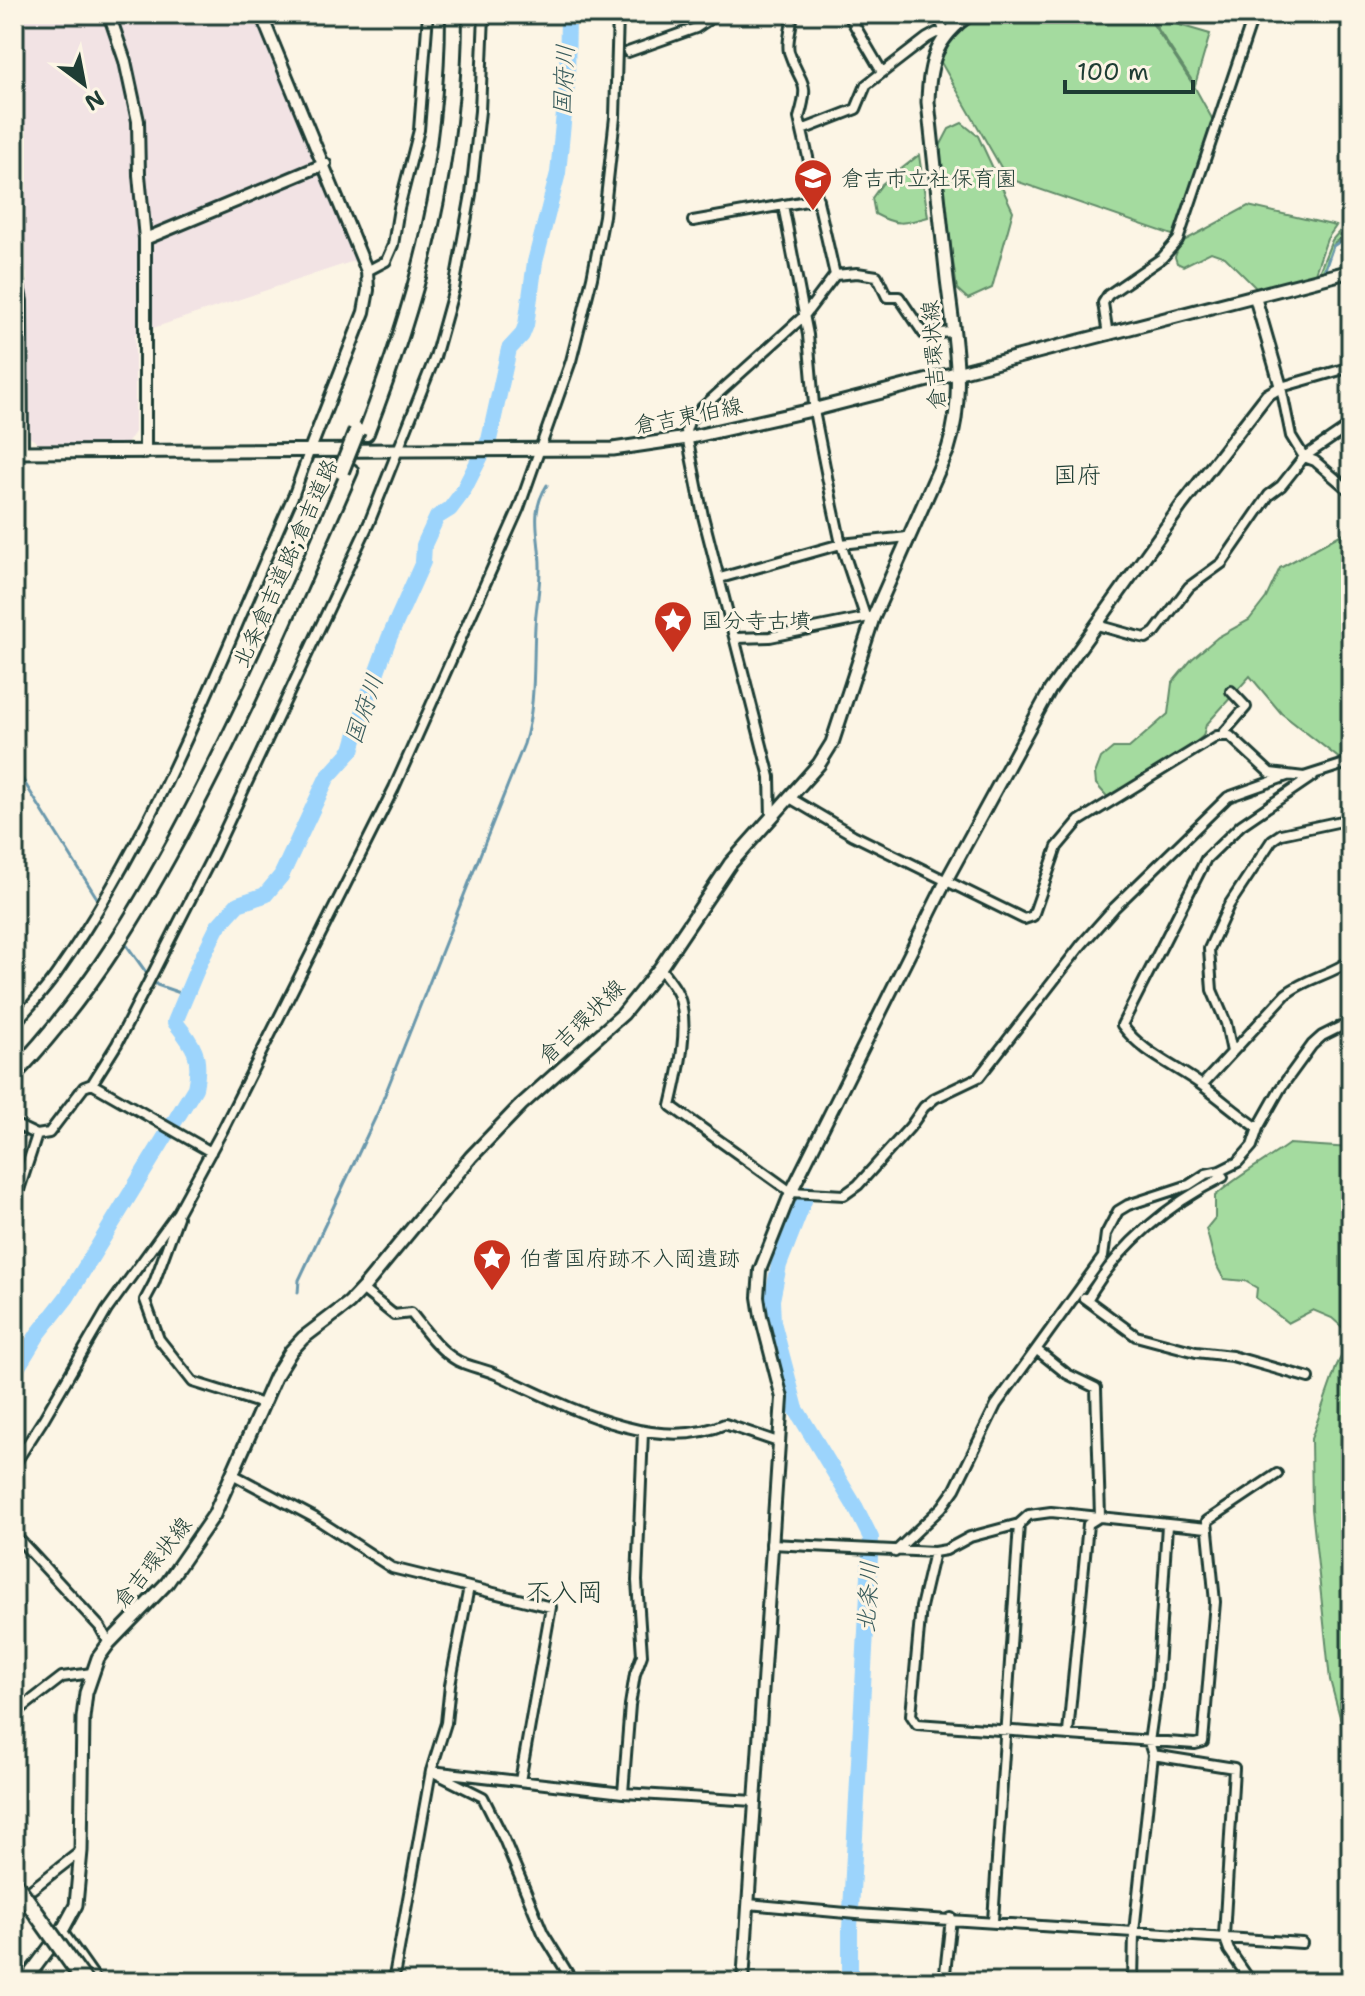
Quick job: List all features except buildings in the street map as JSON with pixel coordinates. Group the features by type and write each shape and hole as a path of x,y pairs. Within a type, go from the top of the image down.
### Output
{"highway":[{"name":"北条倉吉道路;倉吉道路","path":"362,432 418,255 439,135 446,14"},
{"name":"北条倉吉道路;倉吉道路","path":"14,1074 74,1005 106,962 165,864 267,661 410,312 438,196 447,136 454,14"},
{"name":"北条倉吉道路;倉吉道路","path":"14,1061 67,1000 98,957 164,845 223,733 345,471"},
{"path":"14,1882 85,1982"},
{"path":"14,1900 73,1982"}],"main road":[{"name":"倉吉環状線","path":"24,1982 62,1931 76,1905 81,1851 83,1718 92,1673 109,1643 167,1583 214,1515 263,1404 291,1351 349,1303 471,1157 521,1105 623,1014 660,968 730,864 819,764 832,743 869,617 948,449 957,423 957,372 928,102 929,80 938,49 953,25 970,14"},
{"name":"倉吉東伯線","path":"18,452 613,449 687,438 816,409 1351,271"}],"street":[{"path":"109,14 125,61 138,121 145,239 145,453"},
{"path":"14,1025 55,976 102,905 134,850 184,750 294,494 364,312 367,271 261,14"},
{"path":"367,271 386,261 393,245 419,130 429,34 428,14"},
{"path":"96,1086 214,853 369,523 435,357 454,289 471,194 480,111 484,14"},
{"path":"14,1465 107,1310 178,1212 211,1152 394,788 519,508 533,450 571,361 592,278 604,216 615,117 618,14"},
{"path":"628,52 696,28 717,14"},
{"path":"792,14 788,49 806,95 799,118 835,275"},
{"path":"848,14 882,72"},
{"path":"802,130 856,109 866,85 927,38 936,33 946,34 937,14"},
{"path":"1108,335 1103,303 1108,295 1162,258 1178,240 1254,14"},
{"path":"145,239 325,164"},
{"path":"693,221 818,199"},
{"path":"736,638 770,637 869,617 841,544 815,416 804,316 783,205"},
{"path":"14,264 21,301 18,452"},
{"path":"771,817 770,777 687,438 689,421 804,316 835,275 857,273 877,276 887,297 899,297 924,334 953,332"},
{"path":"1255,297 1281,387 1291,436 1304,457 1315,461 1351,492"},
{"path":"743,1982 782,1398 761,1316 758,1297 760,1270 791,1192 947,879 1050,690 1181,506 1267,395 1281,387 1351,367"},
{"path":"1097,625 1146,638 1155,632 1189,587 1222,563 1269,495 1281,486 1304,457 1351,425"},
{"path":"720,578 841,544 908,537"},
{"path":"1221,736 1246,707 1231,691"},
{"path":"790,798 853,835 1024,919 1033,916 1057,847 1079,821 1205,741 1230,736 1270,773 1287,776 1304,777 1351,762"},
{"path":"1258,1128 1202,1085 1144,1047 1122,1025 1206,859 1241,825 1316,773"},
{"path":"660,968 678,994 683,1011 680,1065 671,1106 791,1192 844,1195 858,1185 924,1107 935,1098 979,1077 1082,944 1114,908 1228,797 1287,776"},
{"path":"1232,1052 1210,976 1209,949 1220,920 1272,840 1281,834 1351,819"},
{"path":"1202,1085 1286,994 1298,984 1342,967 1351,960"},
{"path":"895,1552 942,1507 955,1489 996,1405 1103,1257 1106,1234 1118,1211 1189,1185 1206,1174 1238,1162 1252,1146 1258,1128 1280,1089 1312,1045 1340,1027 1351,1027"},
{"path":"14,1124 37,1135 49,1133 84,1087 96,1086 211,1152"},
{"path":"14,1205 37,1135"},
{"path":"1087,1300 1098,1280 1116,1259 1155,1221 1199,1189 1223,1177"},
{"path":"178,1212 154,1283 145,1300 154,1328 167,1351 193,1382 263,1404"},
{"path":"362,1289 394,1315 411,1313 437,1345 458,1361 607,1421 643,1432 680,1435 706,1433 725,1424 778,1442"},
{"path":"1077,1294 1136,1336 1196,1352 1232,1356 1309,1378"},
{"path":"1037,1350 1067,1374 1096,1388 1100,1516"},
{"path":"623,1793 630,1705 642,1655 637,1581 643,1432"},
{"path":"934,1552 921,1607 911,1715 917,1724 1195,1744 1203,1742 1215,1602 1207,1521 1277,1474"},
{"path":"234,1475 315,1518 392,1568 551,1607 520,1781"},
{"path":"771,1544 934,1552 946,1550 970,1537 1019,1524 1029,1515 1051,1512 1207,1528"},
{"path":"1068,1733 1088,1524 1100,1516"},
{"path":"993,1921 1019,1524"},
{"path":"1133,1982 1134,1932 1153,1755 1149,1742 1157,1686 1167,1525"},
{"path":"14,1534 100,1627 109,1643"},
{"path":"393,1982 431,1771 446,1723 469,1587"},
{"path":"14,1714 62,1677 92,1673"},
{"path":"1153,1755 1234,1768 1224,1936 1229,1950 1251,1982"},
{"path":"431,1771 623,1793 754,1801"},
{"path":"431,1771 483,1797 543,1933 573,1982"},
{"path":"14,1900 81,1851"},
{"path":"748,1904 1302,1943"},
{"path":"944,1982 951,1918"},
{"path":"62,1931 98,1982"}],"shaded area":[{"path":"14,14 256,14 313,156 309,166 328,187 357,260 135,334 135,432 125,447 46,447 28,436 27,273 14,269"}],"green space":[{"path":"977,14 1146,14 1214,122 1174,234 1007,178 939,59 947,40"},
{"path":"1148,14 1172,14 1169,22 1210,34 1195,85"},
{"path":"962,123 978,136 1013,211 992,288 968,299 957,289 937,152 949,129"},
{"path":"919,155 928,217 901,223 875,214 872,198 882,184"},
{"path":"1351,195 1346,236 1335,242 1323,272 1319,272 1332,240 1346,224"},
{"path":"1248,206 1336,226 1327,239 1315,273 1307,282 1261,293 1225,257 1211,252 1183,266 1177,263 1175,257 1180,243"},
{"path":"1351,529 1351,754 1340,759 1281,713 1250,676 1206,725 1203,736 1165,769 1111,801 1096,784 1095,774 1101,758 1113,748 1129,748 1168,714 1172,683 1192,659 1218,637 1249,620 1266,598 1280,568"},
{"path":"1289,1144 1351,1148 1351,1335 1332,1318 1313,1310 1288,1323 1256,1298 1257,1288 1245,1281 1224,1279 1214,1260 1206,1229 1215,1218 1215,1196"},
{"path":"1351,1337 1351,1758 1330,1680 1312,1509 1311,1439 1337,1365"}],"waterway":[{"name":"国府川","path":"14,1373 38,1334 67,1297 195,1088 198,1068 195,1052 175,1022 200,962 218,926 238,904 265,895 281,876 327,778 352,750 389,638 423,562 424,545 437,517 450,509 462,493 489,440 509,349 522,335 526,325 535,262 558,173 567,84 568,14"},
{"path":"1324,272 1333,246 1347,237 1351,218"},
{"path":"298,1293 299,1280 378,1112 524,744 532,701 540,577 537,516 547,485"},
{"path":"14,766 97,898"},
{"path":"125,943 148,975"},
{"path":"153,981 186,995"},
{"name":"北条川","path":"807,1193 779,1265 772,1300 773,1322 796,1409 871,1538 850,1929 850,1982"}],"place":[{"name":"倉吉市立社保育園","path":"813,212"},
{"name":"国分寺古墳","path":"673,654"},
{"name":"伯耆国府跡不入岡遺跡","path":"492,1292"}],"district":[{"name":"国府","path":"1077,475"},
{"name":"不入岡","path":"564,1592"}]}
